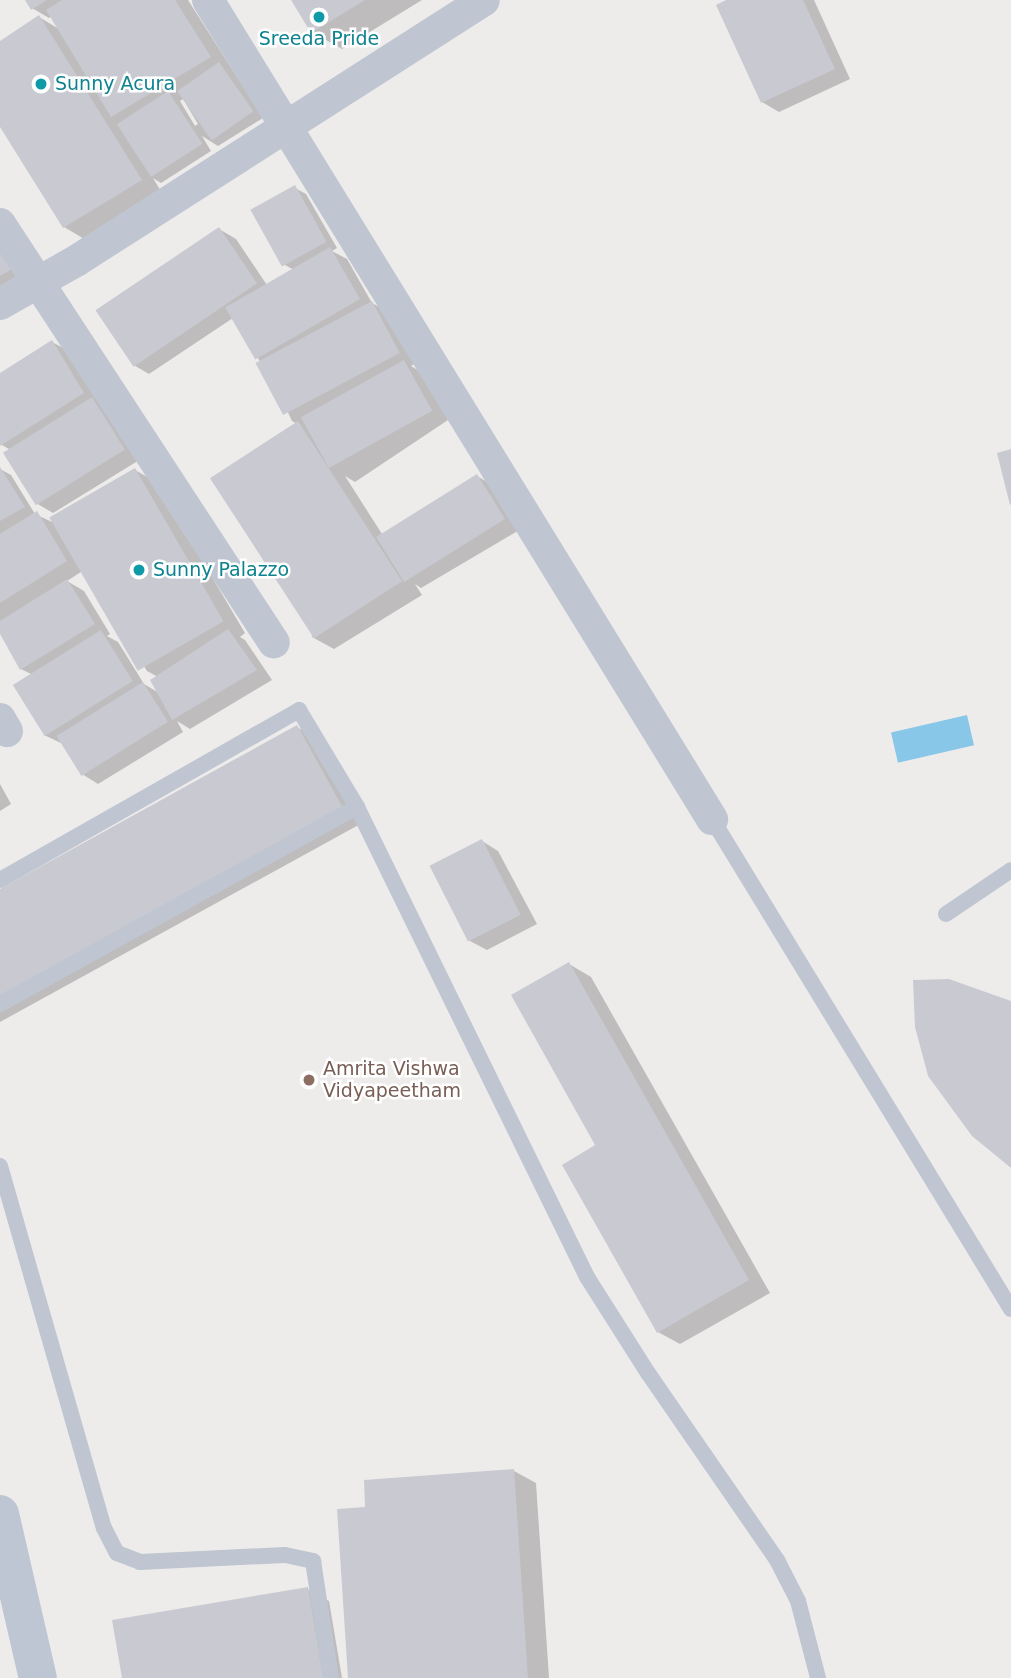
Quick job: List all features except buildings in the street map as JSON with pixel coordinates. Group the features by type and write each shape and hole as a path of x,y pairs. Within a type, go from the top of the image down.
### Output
{"main road":[{"path":"1,1521 38,1678"}],"street":[{"path":"208,0 284,128 712,819"},
{"path":"0,304 38,283 484,0"},
{"path":"0,224 274,642"}],"lane":[{"path":"0,880 299,710 357,807 587,1277 648,1373 777,1560 798,1601 818,1678"},
{"path":"0,1004 357,807"},
{"path":"712,819 1011,1309"},
{"path":"946,914 1011,870"},
{"path":"0,1166 104,1528 117,1553 140,1562 285,1555 313,1561 331,1678"}],"water":[{"path":"967,715 974,745 898,763 891,733"}],"place":[{"name":"Sreeda Pride","path":"319,17"},
{"name":"Sunny Acura","path":"41,84"},
{"name":"Sunny Palazzo","path":"139,570"},
{"name":"Amrita Vishwa Vidyapeetham","path":"309,1080"}]}
